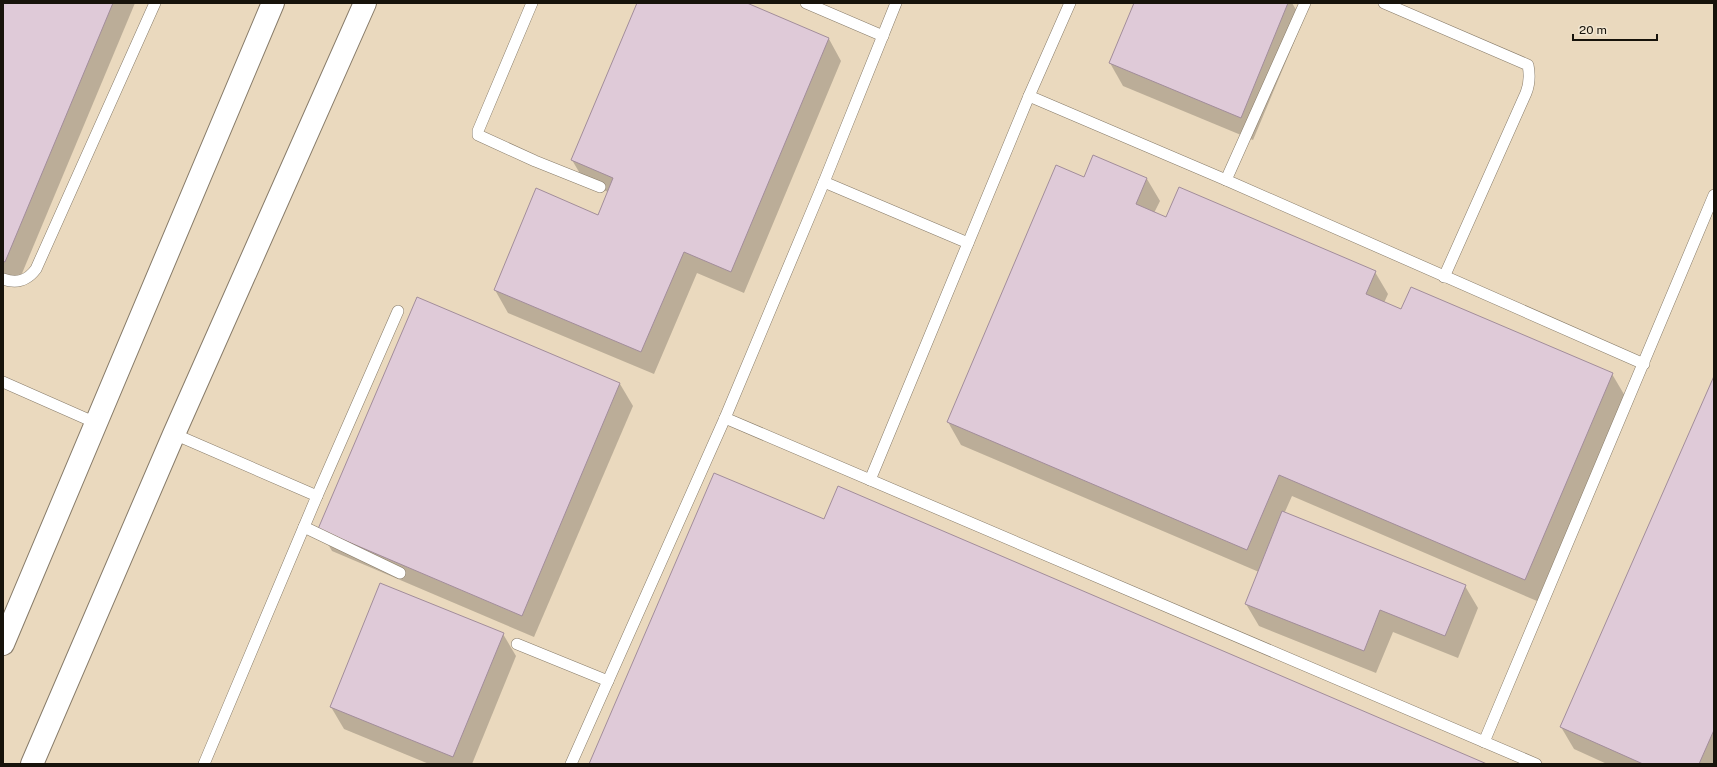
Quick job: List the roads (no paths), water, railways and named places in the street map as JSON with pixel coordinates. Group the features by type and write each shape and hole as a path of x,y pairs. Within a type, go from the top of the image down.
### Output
{"street":[{"path":"3,644 273,3"},
{"path":"32,764 174,434 365,3"}],"lane":[{"path":"3,279 22,281 31,275 36,269 154,3"},
{"path":"532,3 478,131 478,135 535,161 600,187"},
{"path":"806,3 883,36"},
{"path":"572,764 725,418 824,182 896,3"},
{"path":"870,480 1029,96 1070,3"},
{"path":"1226,180 1305,3"},
{"path":"1384,3 1528,65 1529,85 1526,93 1444,277"},
{"path":"1029,96 1226,180 1644,364"},
{"path":"824,182 968,243"},
{"path":"1484,742 1714,195"},
{"path":"204,764 317,496 398,311"},
{"path":"3,382 96,423"},
{"path":"725,418 1536,764"},
{"path":"174,434 317,496"},
{"path":"304,527 400,573"},
{"path":"516,644 608,681"}]}
